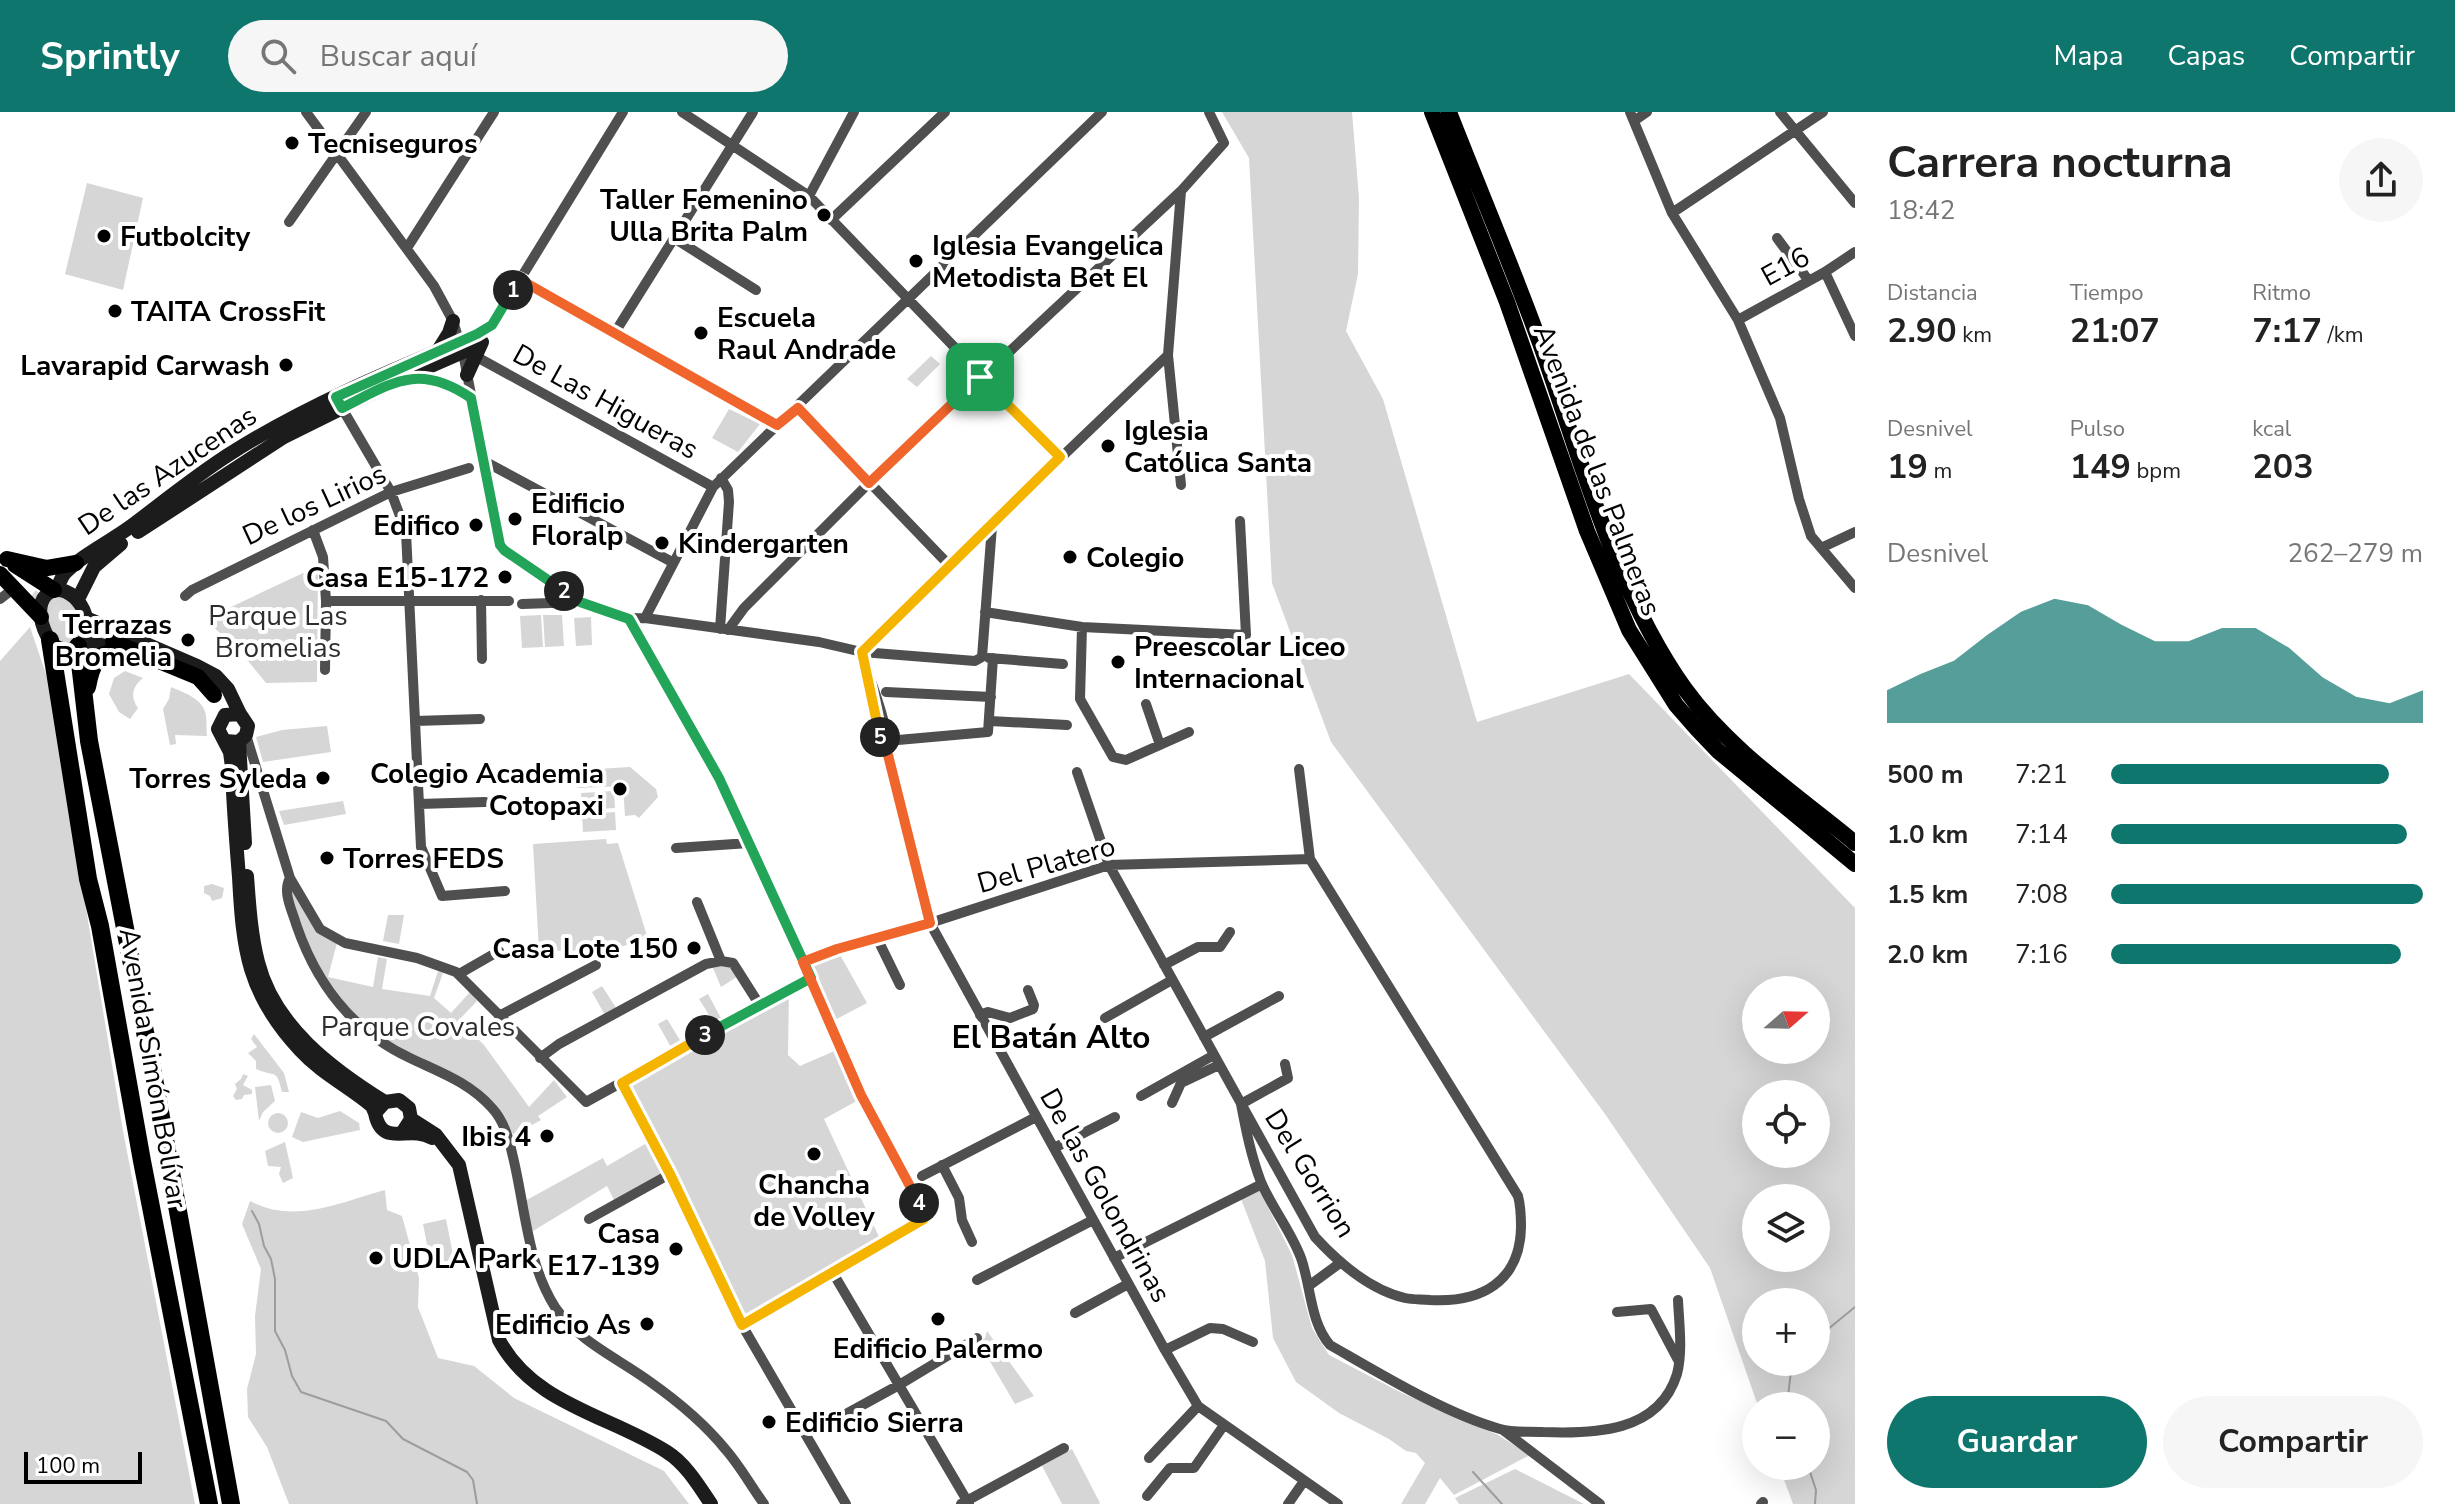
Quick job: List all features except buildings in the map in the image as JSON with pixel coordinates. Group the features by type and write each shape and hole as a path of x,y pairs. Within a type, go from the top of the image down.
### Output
{"highway":[{"name":"Avenida Simón Bolívar","path":"50,640 88,879 100,926 209,1504"},
{"name":"Avenida Simón Bolívar","path":"80,644 89,741 150,1055 231,1504"},
{"path":"84,701 91,667 100,656 120,647"},
{"path":"63,676 99,878 100,926"}],"main road":[{"name":"Avenida de las Palmeras","path":"1432,112 1511,314 1587,531 1629,630 1676,705 1718,751 1855,864"},
{"name":"Avenida de las Palmeras","path":"1449,112 1539,342 1615,555 1668,663 1687,691 1729,739 1855,843"},
{"path":"2,565 47,568 76,563"},
{"path":"2,565 55,590"},
{"path":"2,565 6,594 41,617"},
{"path":"120,647 198,677 214,695"}],"street":[{"path":"306,112 434,286 470,349"},
{"path":"289,222 366,112"},
{"path":"407,248 494,112"},
{"path":"467,375 470,349 492,325 623,112"},
{"path":"682,112 809,196 1060,457"},
{"path":"614,334 753,112"},
{"path":"809,196 854,112"},
{"path":"831,220 945,112"},
{"path":"645,618 672,562 721,478 798,408 1102,112"},
{"path":"724,630 869,483 1181,191 1224,143 1209,112"},
{"path":"1647,112 1632,116 1672,213 1738,320 1780,418 1811,536 1855,588"},
{"path":"1780,112 1855,203"},
{"path":"1672,213 1823,112"},
{"path":"1181,191 1168,355 1181,485"},
{"path":"674,238 756,290"},
{"path":"1777,238 1809,281"},
{"name":"E16","path":"1738,320 1855,252"},
{"path":"1825,272 1855,336"},
{"path":"519,279 777,425"},
{"path":"438,351 453,321"},
{"name":"De las Azucenas","path":"55,590 64,574 76,563 225,457 278,425 401,379 470,349 492,325"},
{"name":"De las Azucenas","path":"78,599 94,567 119,545 284,437 339,402 438,351 470,349"},
{"name":"De Las Higueras","path":"470,349 713,487"},
{"path":"862,652 1168,355"},
{"name":"De Las Higueras","path":"467,375 500,545 580,602"},
{"path":"401,379 439,381 471,398"},
{"path":"339,402 391,492 406,532 421,847 444,896 505,891"},
{"path":"798,408 949,565"},
{"path":"482,460 672,562"},
{"name":"De los Lirios","path":"185,596 391,492 469,468"},
{"path":"721,478 728,490 729,502 724,630"},
{"path":"985,612 1082,627 1246,635 1240,521"},
{"path":"898,740 986,733 989,730 991,697 984,658 992,526"},
{"path":"313,530 323,557 325,670"},
{"path":"1821,548 1855,532"},
{"path":"80,644 88,627 78,599 68,591 48,593 41,604 41,617 50,640 65,650 80,644 120,647"},
{"path":"481,600 482,659"},
{"path":"326,601 509,601"},
{"path":"522,604 580,602 629,619 645,618 819,642 862,652 1063,664"},
{"path":"86,618 197,666 216,676 228,689 240,714 247,721 237,739 248,884 259,966 281,1009 308,1045 380,1107"},
{"path":"629,619 712,765 811,978 861,1095 925,1217 742,1325"},
{"path":"1082,627 1080,699 1113,757 1126,760 1189,732"},
{"name":"De las Golondrinas","path":"862,652 877,726 888,755 930,923 1128,1284 1198,1406 1338,1504"},
{"path":"886,692 991,697"},
{"path":"214,695 221,718 218,729 237,739 290,878 313,920 328,935 345,943 417,958 459,974 540,1058 588,1102 759,1004 811,978"},
{"path":"1146,704 1160,745"},
{"path":"221,718 230,713 240,714"},
{"path":"415,721 480,719"},
{"path":"990,721 1067,725"},
{"path":"1299,769 1310,859"},
{"name":"Del Gorrion","path":"1077,772 1109,865 1315,1237 1340,1263 1361,1278 1405,1298 1451,1301 1481,1293 1496,1285 1514,1263 1520,1247 1521,1206 1512,1186 1310,859"},
{"path":"419,804 485,802"},
{"path":"676,848 749,843"},
{"name":"Del Platero","path":"803,962 1109,865 1310,859"},
{"path":"290,878 287,888 289,902 305,950 332,997 359,1026 385,1045 474,1090 502,1123 520,1179 536,1266 558,1312 588,1342 650,1381 705,1429 725,1449 764,1504"},
{"path":"697,902 721,961"},
{"path":"1164,965 1198,947 1220,947 1230,932"},
{"path":"877,938 900,985"},
{"path":"459,974 499,951"},
{"path":"540,1058 559,1044 706,964 721,961 733,963 759,1004"},
{"path":"499,1016 596,965"},
{"path":"1105,1018 1172,980"},
{"path":"980,1015 988,1012 1010,1018 1033,1009 1028,990"},
{"path":"1204,1037 1279,996"},
{"path":"1141,1096 1216,1060"},
{"path":"1172,1103 1181,1083 1216,1060"},
{"path":"1285,1064 1288,1078 1241,1104 1249,1147 1262,1184 1295,1246 1310,1285 1318,1328 1330,1345 1463,1416 1502,1430 1600,1504"},
{"path":"622,1083 670,1174 742,1325 846,1504"},
{"path":"380,1107 393,1099 405,1103 411,1119 402,1133"},
{"path":"380,1107 378,1124 385,1132 419,1132 451,1152"},
{"path":"922,1176 1036,1117"},
{"path":"1054,1148 1115,1117"},
{"path":"411,1119 436,1135 451,1152 462,1175 499,1340 507,1354 528,1379 543,1390 668,1452 685,1468 711,1504"},
{"path":"942,1165 959,1198 962,1220 972,1242"},
{"path":"589,1219 670,1174"},
{"path":"1114,1258 1262,1184"},
{"path":"977,1280 1093,1220"},
{"path":"1310,1285 1340,1263"},
{"path":"833,1273 966,1503 1064,1448"},
{"path":"1075,1313 1128,1284"},
{"path":"1502,1430 1597,1433 1626,1425 1658,1406 1673,1383 1679,1362 1678,1300"},
{"path":"1617,1312 1651,1309 1679,1362"},
{"path":"1165,1350 1210,1328 1223,1329 1253,1342"},
{"path":"815,1431 977,1338"},
{"path":"1149,1458 1198,1406"},
{"path":"1147,1496 1170,1468 1194,1468 1224,1425"},
{"path":"1288,1504 1304,1481"}],"green space":[{"path":"1222,112 1352,112 1359,198 1358,274 1346,331 1383,399 1477,722 1629,674 1855,908 1855,1504 1793,1504 1784,1480 1830,1480 1830,1392 1753,1392 1748,1376 1830,1376 1830,1288 1742,1288 1742,1360 1710,1268 1605,1114 1331,742 1272,583 1249,158"},
{"name":"Futbolcity","path":"87,183 143,198 123,290 65,274"},
{"path":"931,356 940,364 917,387 907,379"},
{"path":"729,409 760,424 738,452 712,438"},
{"name":"Parque Las Bromelias","path":"318,566 317,682 266,683 235,645 213,627 218,613"},
{"path":"57,595 75,604 83,626 77,642 63,643 52,629 48,618 48,600"},
{"path":"541,615 543,647 522,648 520,616"},
{"path":"543,615 562,615 564,646 545,647"},
{"path":"591,617 592,645 576,646 574,618"},
{"path":"30,627 48,680 123,1131 195,1504 0,1504 0,661"},
{"path":"125,671 143,678 134,689 133,696 138,708 130,719 119,712 109,694 114,678"},
{"path":"171,687 202,705 207,736 175,735 176,744 170,745 163,709"},
{"path":"327,726 331,752 263,762 256,737 282,730"},
{"path":"630,767 656,789 658,797 639,818 635,815 625,816 623,786 578,788 577,781 529,784 528,773 560,769 572,776 580,770"},
{"path":"614,791 615,808 582,810 581,793"},
{"path":"343,801 346,814 284,825 279,811"},
{"path":"615,812 616,830 583,832 582,814"},
{"path":"606,839 607,844 618,843 648,939 609,950 539,951 533,844"},
{"name":"Parque Covales","path":"287,882 313,920 338,939 328,977 373,987 378,957 387,959 382,989 430,996 438,971 443,973 434,998 451,1013 470,992 477,1001 459,1020 484,1045 529,1107 554,1080 567,1097 538,1116 541,1120 514,1135 474,1090 385,1045 332,997 305,950"},
{"path":"212,884 224,888 222,898 212,901 204,893 204,886"},
{"path":"388,915 404,915 399,944 383,941"},
{"path":"839,953 867,1003 829,1023 806,968 812,962"},
{"path":"732,963 740,975 721,987 713,968"},
{"path":"602,986 618,1011 606,1017 592,992"},
{"path":"789,990 788,1055 800,1066 839,1049 862,1098 824,1119 880,1239 742,1325 670,1175 615,1202 607,1186 533,1231 523,1202 603,1158 607,1166 652,1140 623,1083"},
{"path":"708,994 723,1022 716,1026 699,999"},
{"path":"667,1019 683,1045 673,1051 658,1024"},
{"path":"254,1034 284,1073 289,1092 282,1092 274,1074 256,1069 256,1061 248,1053 257,1047 251,1039"},
{"path":"243,1074 248,1076 243,1085 252,1090 252,1094 236,1100 233,1096 237,1089 235,1084"},
{"path":"271,1085 275,1101 263,1112 259,1121 255,1087"},
{"path":"340,1111 359,1123 360,1130 303,1142 292,1137 301,1112 318,1118"},
{"path":"278,1113 285,1116 288,1123 285,1130 278,1133 271,1130 268,1123 271,1116"},
{"path":"285,1142 293,1178 283,1183 279,1174 281,1167 268,1166 265,1151"},
{"path":"1259,1189 1292,1255 1312,1328 1329,1355 1402,1393 1498,1435 1530,1455 1454,1495 1440,1478 1425,1504 1401,1504 1425,1463 1416,1453 1406,1451 1339,1413 1296,1382 1273,1338 1265,1261 1241,1199"},
{"path":"385,1190 387,1210 402,1216 419,1278 418,1307 438,1358 474,1366 514,1398 664,1471 689,1504 289,1504 267,1447 248,1417 247,1389 256,1354 255,1316 261,1269 242,1224 250,1201 266,1208 300,1211"},
{"path":"446,1219 455,1265 432,1270 423,1224"},
{"path":"987,1331 1034,1396 1015,1404 979,1343"},
{"path":"1072,1449 1099,1504 1062,1504 1042,1466"},
{"path":"1515,1469 1584,1504 1459,1504 1455,1498"}],"waterway":[{"path":"252,1211 271,1259 275,1279 275,1331 301,1392 386,1421 403,1439 467,1472 473,1480 477,1504"},
{"path":"1830,1328 1855,1307"},
{"path":"1789,1392 1790,1376"},
{"path":"1473,1472 1502,1504"},
{"path":"1813,1480 1815,1504"}],"tunnel":[{"path":"31,597 67,621 113,642"}],"place":[{"name":"Tecniseguros","path":"292,143"},
{"name":"Taller Femenino Ulla Brita Palm","path":"824,215"},
{"name":"Futbolcity","path":"104,236"},
{"name":"Iglesia Evangelica Metodista Bet El","path":"916,261"},
{"name":"TAITA CrossFit","path":"115,311"},
{"name":"Escuela Raul Andrade","path":"701,333"},
{"name":"Lavarapid Carwash","path":"286,365"},
{"name":"Iglesia Católica Santa","path":"1108,446"},
{"name":"Edificio Floralp","path":"515,519"},
{"name":"Edifico","path":"476,525"},
{"name":"Kindergarten","path":"662,543"},
{"name":"Colegio","path":"1070,557"},
{"name":"Casa E15-172","path":"505,577"},
{"name":"Terrazas Bromelia","path":"188,640"},
{"name":"Preescolar Liceo Internacional","path":"1118,662"},
{"name":"Torres Syleda","path":"323,778"},
{"name":"Colegio Academia Cotopaxi","path":"620,789"},
{"name":"Torres FEDS","path":"327,858"},
{"name":"Casa Lote 150","path":"694,948"},
{"name":"Ibis 4","path":"547,1136"},
{"name":"Chancha de Volley","path":"814,1154"},
{"name":"Casa E17-139","path":"676,1249"},
{"name":"UDLA Park","path":"376,1258"},
{"name":"Edificio Palermo","path":"938,1319"},
{"name":"Edificio As","path":"647,1324"},
{"name":"Edificio Sierra","path":"769,1422"}],"district":[{"name":"El Batán Alto","path":"1051,1037"}],"route":[{"path":"980,377 869,483 798,408 777,425 519,279 492,325 485,330 336,397 342,408 401,379 422,378 439,381 471,398 500,545 580,602 629,619 719,778 803,962 811,978 759,1004 622,1083 670,1174 742,1325 925,1217 861,1095 811,978 805,966 803,962 837,949 930,923 888,755 881,741 862,652 1060,457 980,377"}]}
